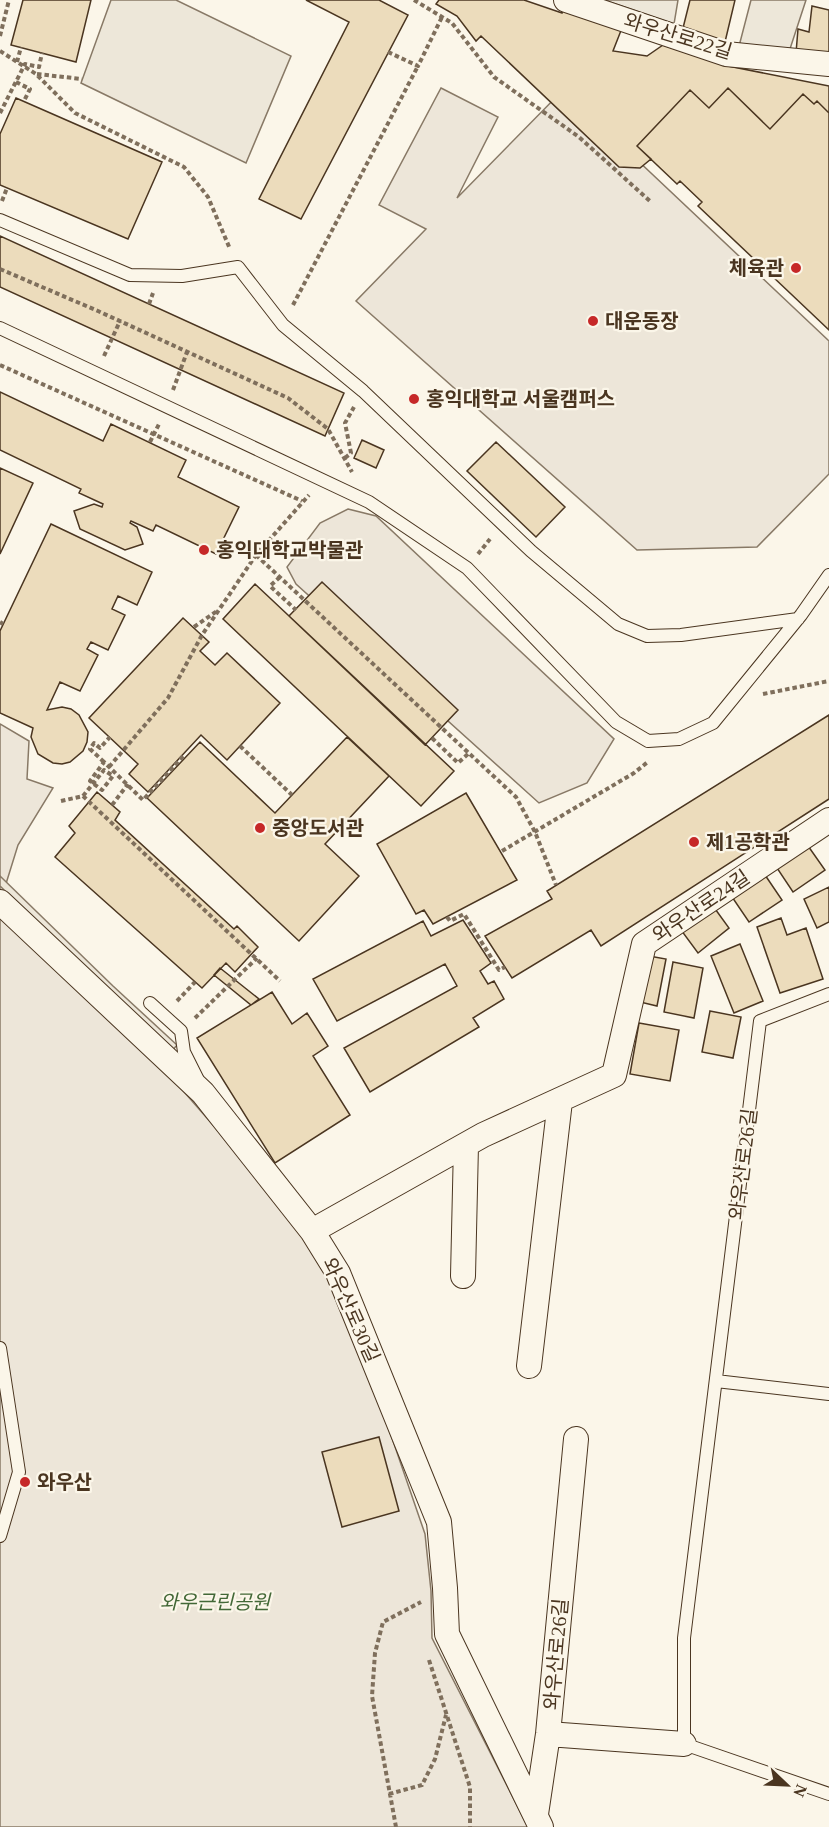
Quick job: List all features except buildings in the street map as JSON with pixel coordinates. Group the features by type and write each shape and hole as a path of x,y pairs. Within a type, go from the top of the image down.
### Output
{"street":[{"name":"와우산로22길","path":"566,0 726,54 829,64"},
{"name":"와우산로24길","path":"312,1231 483,1135 614,1076 644,944 829,820"},
{"name":"와우산로30길","path":"0,902 203,1093 312,1231 338,1273 439,1522 446,1588 447,1634 538,1821"},
{"path":"529,1366 560,1101"},
{"path":"464,1276 466,1145"},
{"name":"와우산로26길","path":"576,1439 548,1734 684,1744"},
{"name":"와우산로30길","path":"538,1821 548,1734"}],"lane":[{"path":"0,220 130,275 182,276 238,267 283,325 363,391 531,551 618,624 647,636 681,635 798,618"},
{"path":"0,328 369,502 467,568 616,722 648,741 679,740 713,723 798,618 829,575"},
{"name":"와우산로26길","path":"829,994 760,1021 684,1638 684,1744 829,1794"},
{"path":"150,1003 181,1030 184,1052 203,1093"},
{"path":"0,1348 19,1472 0,1536"},
{"path":"716,1381 829,1394"}],"path":[{"path":"0,36 9,0"},
{"path":"414,0 452,23 494,77 579,136 651,202"},
{"path":"283,325 442,16"},
{"path":"17,62 21,47"},
{"path":"0,51 36,74 75,112 184,167 208,197 238,267"},
{"path":"388,52 418,66"},
{"path":"0,113 25,64 39,67 42,53"},
{"path":"36,74 82,79"},
{"path":"16,82 30,89 24,101"},
{"path":"0,193 5,195 7,188"},
{"path":"0,269 288,398 328,429 369,502"},
{"path":"97,373 120,321"},
{"path":"0,365 302,501"},
{"path":"345,458 351,453 345,423 363,391"},
{"path":"109,767 168,698 202,635 256,555 302,501 325,481"},
{"path":"467,568 502,524"},
{"path":"256,555 516,797 535,832 556,885"},
{"path":"280,577 270,586 296,610"},
{"path":"194,627 220,608"},
{"path":"730,701 829,681"},
{"path":"110,737 99,748 93,743 90,749 143,800 185,754"},
{"path":"432,738 459,763 469,753"},
{"path":"501,851 634,773 679,740"},
{"path":"240,746 292,795"},
{"path":"61,801 83,796 90,788 97,779 104,770 113,776 102,790 96,785 90,781 104,762"},
{"path":"112,805 128,784"},
{"path":"83,796 280,981"},
{"path":"447,917 450,921 464,914 499,970 505,967"},
{"path":"181,1030 257,958"},
{"path":"164,1016 195,982"},
{"path":"396,1827 372,1696 375,1653 383,1622 446,1588"},
{"path":"428,1657 470,1787 470,1827"},
{"path":"389,1794 422,1785 435,1759 446,1714"}],"green space":[{"name":"대운동장","path":"441,88 498,117 457,198 563,90 829,341 829,474 757,547 637,550 356,301 426,229 379,205"},
{"path":"348,509 376,516 614,739 587,783 539,803 296,584 287,567 320,523"},
{"path":"0,724 29,741 27,779 53,788 18,845 0,903"},
{"name":"와우근린공원","path":"0,918 165,1070 308,1234 336,1275 425,1534 431,1591 432,1638 528,1827 0,1827"}],"shaded area":[{"path":"111,0 176,0 291,56 246,163 81,83"},
{"path":"604,0 678,0 674,24"},
{"path":"751,0 806,0 788,55 738,50"},
{"path":"0,876 177,1045 172,1051 0,886"}],"place":[{"name":"체육관","path":"796,268"},
{"name":"대운동장","path":"593,321"},
{"name":"홍익대학교 서울캠퍼스","path":"414,399"},
{"name":"홍익대학교박물관","path":"204,550"},
{"name":"중앙도서관","path":"260,828"},
{"name":"제1공학관","path":"694,842"},
{"name":"와우산","path":"25,1482"}]}
